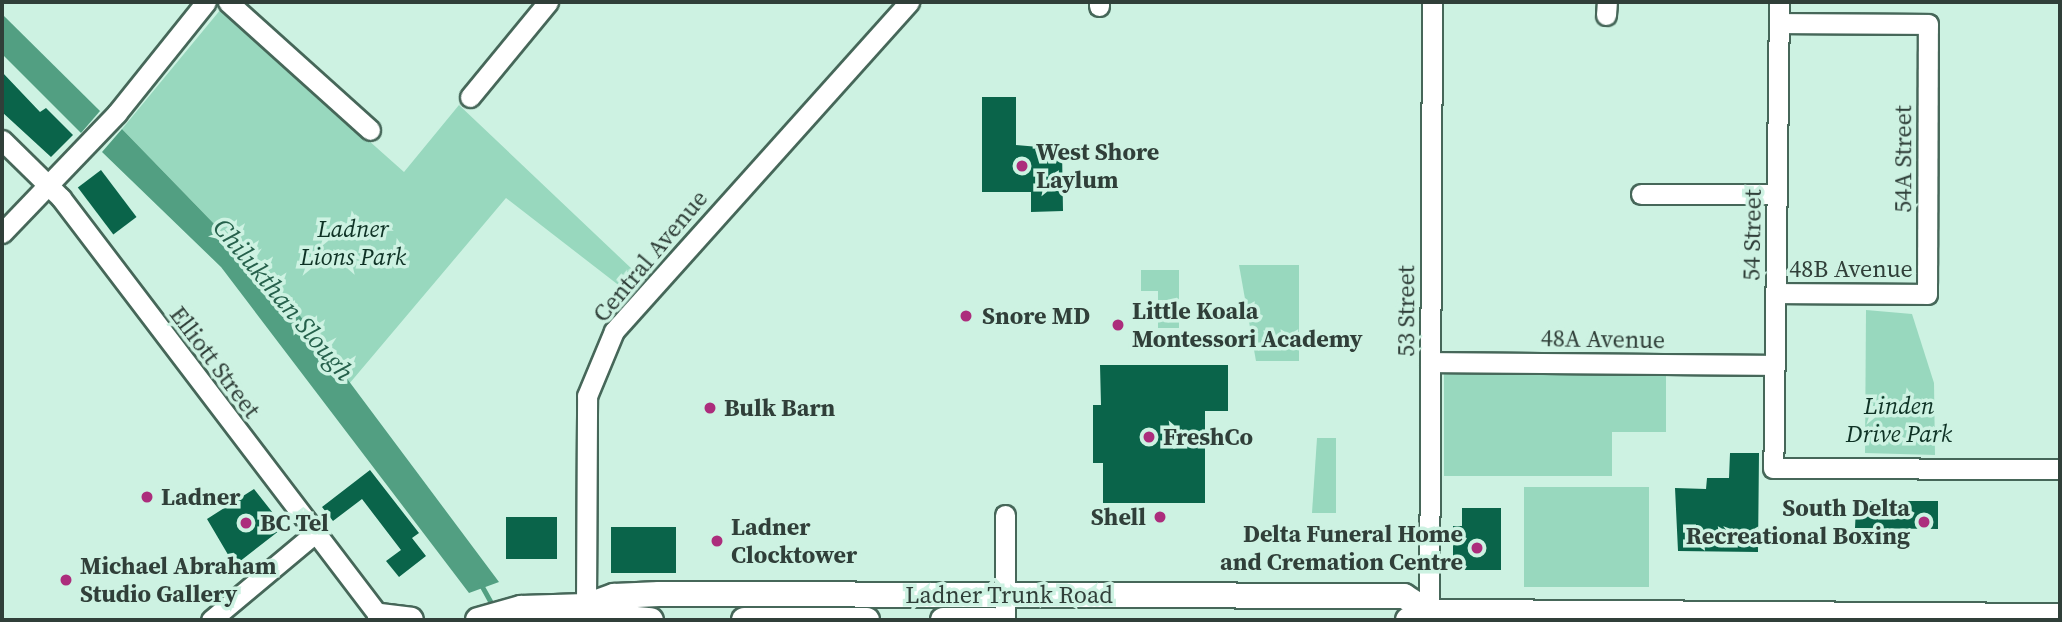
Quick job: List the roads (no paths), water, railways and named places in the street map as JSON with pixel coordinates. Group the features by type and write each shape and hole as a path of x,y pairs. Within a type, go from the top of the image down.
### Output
{"main road":[{"name":"Ladner Trunk Road","path":"478,620 511,610 586,606 614,596 659,594 1005,608 1404,596 1422,618 2060,616"},
{"name":"Ladner Trunk Road","path":"586,606 613,617 651,620"},
{"path":"381,618 411,620"},
{"path":"744,620 867,620"},
{"name":"Ladner Trunk Road","path":"943,620 994,620"}],"street":[{"path":"228,2 370,130"},
{"path":"470,97 548,2"},
{"name":"Central Avenue","path":"586,606 587,396 614,331 909,2"},
{"name":"53 Street","path":"1422,618 1430,362 1432,2"},
{"name":"54 Street","path":"1779,2 1773,468 2060,469"},
{"path":"2,233 49,187 117,113 198,5"},
{"name":"54A Street","path":"1779,23 1928,23 1927,294"},
{"name":"Elliott Street","path":"2,140 49,187 381,618"},
{"path":"1641,194 1777,194"},
{"name":"48B Avenue","path":"1776,293 1927,294"},
{"name":"48A Avenue","path":"1430,362 1775,365"},
{"path":"1005,515 1005,608"},
{"path":"211,620 315,533"}],"water":[{"path":"2,14 100,111 81,133 2,54"},
{"path":"122,129 289,301 499,582 469,593 221,267 102,152"}],"waterway":[{"name":"Chilukthan Slough","path":"481,584 494,607"}],"place":[{"name":"West Shore Laylum","path":"1022,166"},
{"name":"Snore MD","path":"966,316"},
{"name":"Little Koala Montessori Academy","path":"1118,325"},
{"name":"Bulk Barn","path":"710,408"},
{"name":"FreshCo","path":"1149,437"},
{"name":"Ladner","path":"147,497"},
{"name":"Shell","path":"1160,517"},
{"name":"South Delta Recreational Boxing","path":"1924,522"},
{"name":"BC Tel","path":"246,523"},
{"name":"Ladner Clocktower","path":"717,541"},
{"name":"Delta Funeral Home and Cremation Centre","path":"1477,548"},
{"name":"Michael Abraham Studio Gallery","path":"66,580"}],"park label":[{"name":"Ladner Lions Park","path":"353,243"},
{"name":"Linden Drive Park","path":"1899,420"}]}
